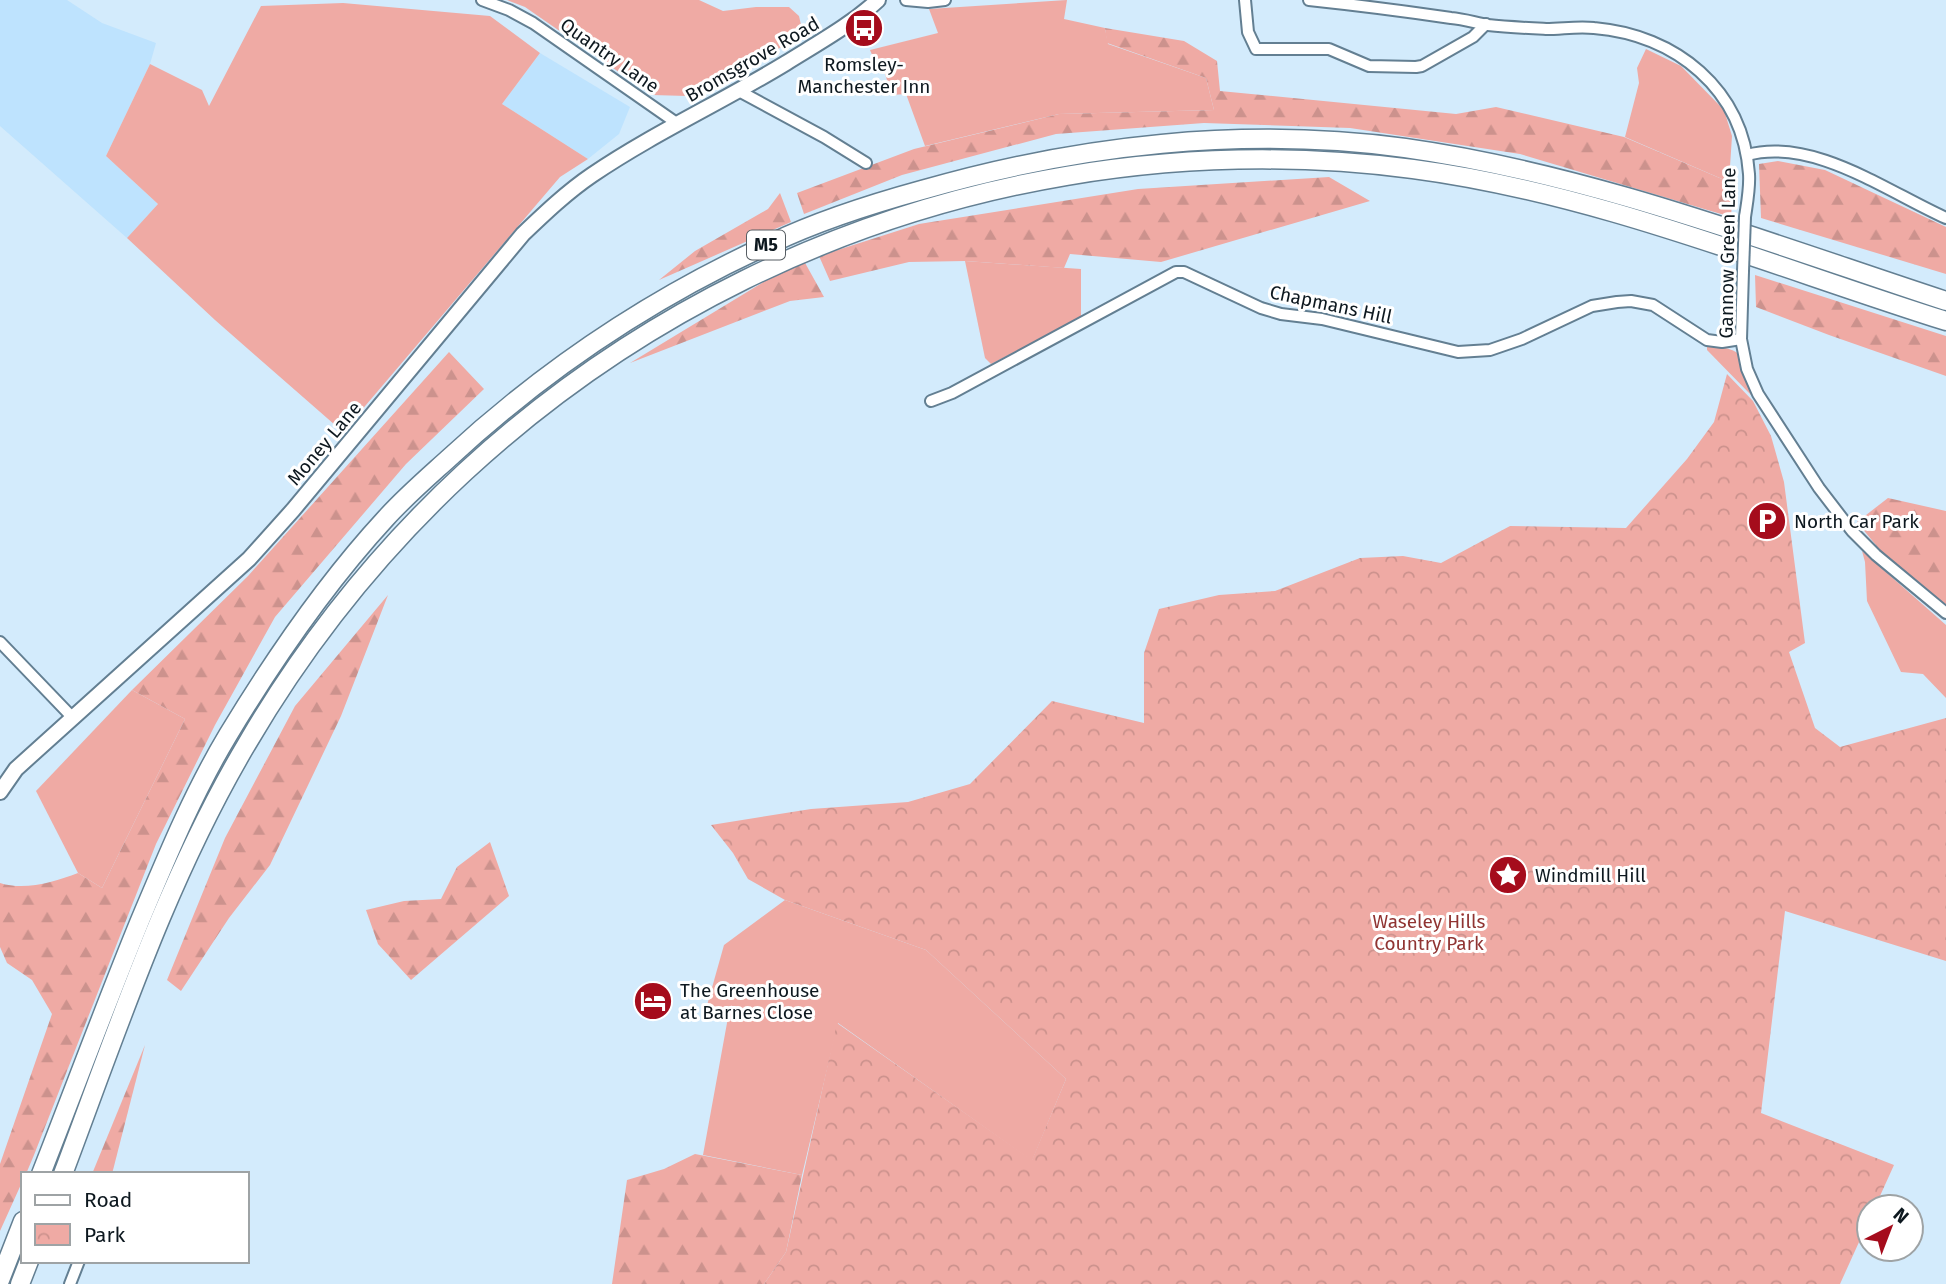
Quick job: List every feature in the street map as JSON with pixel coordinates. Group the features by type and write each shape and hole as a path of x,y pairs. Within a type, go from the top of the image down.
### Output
{"highway":[{"name":"M5","path":"42,1172 168,853 199,788 267,672 338,575 387,517 429,476 503,409 551,371 652,305 775,241 828,219 998,169 1090,152 1174,142 1316,141 1398,147 1485,161 1560,178 1668,210 1946,301"},
{"name":"M5","path":"64,1172 171,894 218,795 301,658 358,583 420,514 479,458 539,407 673,317 754,274 833,240 909,213 1003,189 1096,172 1177,162 1268,158 1418,170 1523,188 1646,223 1946,321"},
{"path":"0,1280 21,1226"},
{"path":"20,1284 28,1263"}],"main road":[{"name":"Bromsgrove Road","path":"678,124 739,91 858,19 878,0"},
{"name":"Money Lane","path":"0,792 16,769 249,558 293,510 523,234 553,205 590,177 678,124"}],"street":[{"name":"Quantry Lane","path":"482,0 533,23 678,124"},
{"path":"906,0 945,0"},
{"path":"1245,0 1250,41 1256,49 1329,49 1369,66 1422,66 1473,37 1486,24"},
{"name":"Gannow Green Lane","path":"1309,0 1378,4 1486,24 1546,29 1593,27 1638,35 1671,50 1696,68 1730,108 1740,130 1746,155 1749,177 1741,339 1747,369 1758,394 1819,488 1852,531 1876,555 1946,613"},
{"path":"739,91 866,163"},
{"path":"1746,155 1766,150 1808,154 1946,218"},
{"name":"Chapmans Hill","path":"930,401 952,393 1176,272 1184,272 1261,308 1282,314 1322,319 1458,352 1490,349 1522,339 1592,306 1631,301 1659,309 1707,340 1722,342 1741,339"},
{"path":"0,642 73,719"},
{"path":"70,1284 78,1263"}],"shaded area":[{"path":"0,0 67,0 102,23 156,43 150,64 106,156 158,204 127,238 0,126"},
{"path":"540,53 630,107 619,134 588,159 502,104"}],"green space":[{"path":"507,0 699,0 723,11 789,7 799,16 801,25 798,33 780,48 687,96 652,95 525,7"},
{"path":"1067,0 1064,19 1105,28 1108,44 1206,78 1214,110 1059,114 925,146 906,94 892,95 880,59 873,57 870,50 938,33 929,9"},
{"path":"343,3 490,16 540,53 502,104 588,159 560,177 343,432 215,320 127,238 158,204 106,156 150,64 202,90 209,106 261,6"},
{"path":"1105,28 1184,41 1217,61 1220,91 1456,114 1496,107 1624,137 1729,182 1733,188 1731,217 1520,154 1350,128 1204,123 1056,134 902,175 804,214 797,193 914,149 1059,114 1214,110 1206,78 1107,43"},
{"path":"1646,49 1681,66 1724,110 1732,136 1729,182 1625,137 1639,83 1637,68"},
{"path":"1778,161 1825,170 1946,227 1946,274 1761,218 1759,164"},
{"path":"1329,177 1370,201 1161,262 1070,254 1064,268 965,261 909,262 830,281 819,256 919,224 1138,189"},
{"path":"780,193 791,222 659,280 695,251 768,209"},
{"path":"804,261 824,297 790,301 630,363 770,278"},
{"path":"965,261 1081,269 1081,318 991,364 985,358"},
{"path":"1755,275 1946,336 1946,376 1756,307"},
{"path":"1707,346 1729,349 1740,356 1753,389 1751,395 1707,350"},
{"path":"449,352 484,389 406,464 275,617 215,725 156,844 34,1155 27,1172 21,1172 21,1184 0,1231 0,1164 52,1014 32,980 7,963 0,947 0,883 29,886 78,873 102,888 185,719 132,690 248,576"},
{"name":"Waseley Hills Country Park","path":"1727,374 1753,401 1771,436 1784,482 1805,643 1789,652 1815,728 1840,747 1946,718 1946,961 1785,911 1761,1113 1894,1165 1881,1193 1855,1193 1855,1251 1840,1284 764,1284 786,1252 837,1023 1032,1160 1066,1079 926,950 785,900 748,879 733,853 711,825 811,809 908,802 970,784 1052,701 1144,723 1144,653 1159,609 1219,595 1275,591 1360,558 1403,556 1441,563 1510,526 1626,528 1687,459 1714,422"},
{"path":"1888,498 1946,511 1946,605 1884,555 1857,522"},
{"path":"1862,551 1946,625 1946,698 1923,674 1901,672 1867,601"},
{"path":"388,595 341,716 270,865 229,918 181,991 167,980 225,838 295,706"},
{"path":"132,690 185,719 102,888 78,873 36,791"},
{"path":"490,842 509,896 411,980 378,944 366,910 404,901 441,899 457,867"},
{"path":"785,900 926,950 1066,1079 1032,1161 838,1023 802,1175 703,1155 729,1012 706,1009 724,945"},
{"path":"145,1045 113,1172 93,1172"},
{"path":"695,1154 802,1175 786,1252 764,1284 612,1284 627,1180 664,1169"}],"place":[{"name":"Romsley- Manchester Inn","path":"864,28"},
{"name":"North Car Park","path":"1767,521"},
{"name":"Windmill Hill","path":"1508,875"},
{"name":"The Greenhouse at Barnes Close","path":"653,1001"}]}
